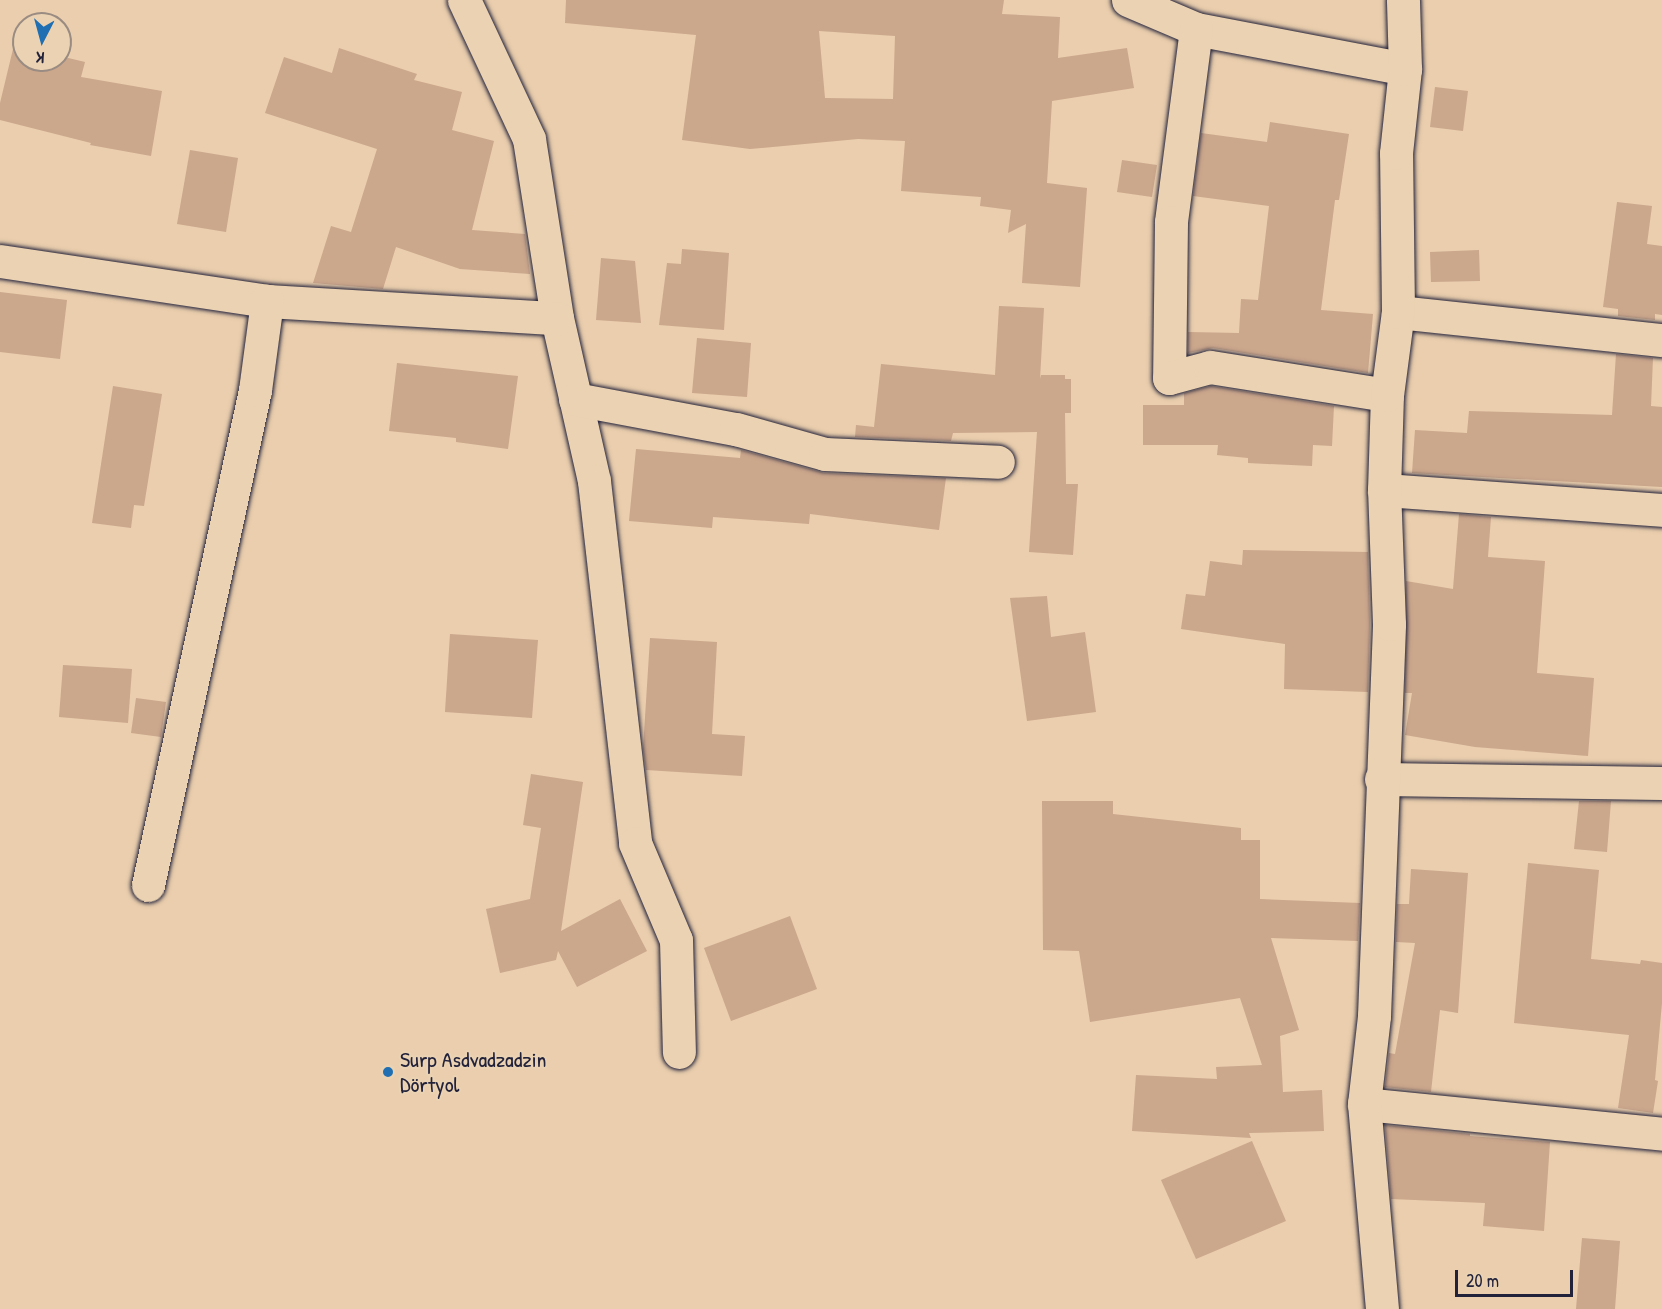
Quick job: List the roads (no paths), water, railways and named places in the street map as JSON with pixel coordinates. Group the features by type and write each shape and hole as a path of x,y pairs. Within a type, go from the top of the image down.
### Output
{"street":[{"path":"464,0 529,139 557,318 594,481 635,843 676,940 679,1052"},
{"path":"1128,0 1196,29 1404,69"},
{"path":"1382,1309 1364,1104 1374,1016 1389,624 1384,490 1387,395 1398,312 1396,153 1404,69 1403,0"},
{"path":"1196,29 1171,222 1169,378 1210,367 1387,395"},
{"path":"0,261 267,301 557,318"},
{"path":"148,885 255,390 267,301"},
{"path":"1398,312 1662,340"},
{"path":"575,399 736,429 825,454 998,462"},
{"path":"1384,490 1662,510"},
{"path":"1382,779 1662,783"},
{"path":"1364,1104 1662,1134"}],"place":[{"name":"Surp Asdvadzadzin Dörtyol","path":"388,1072"}]}
